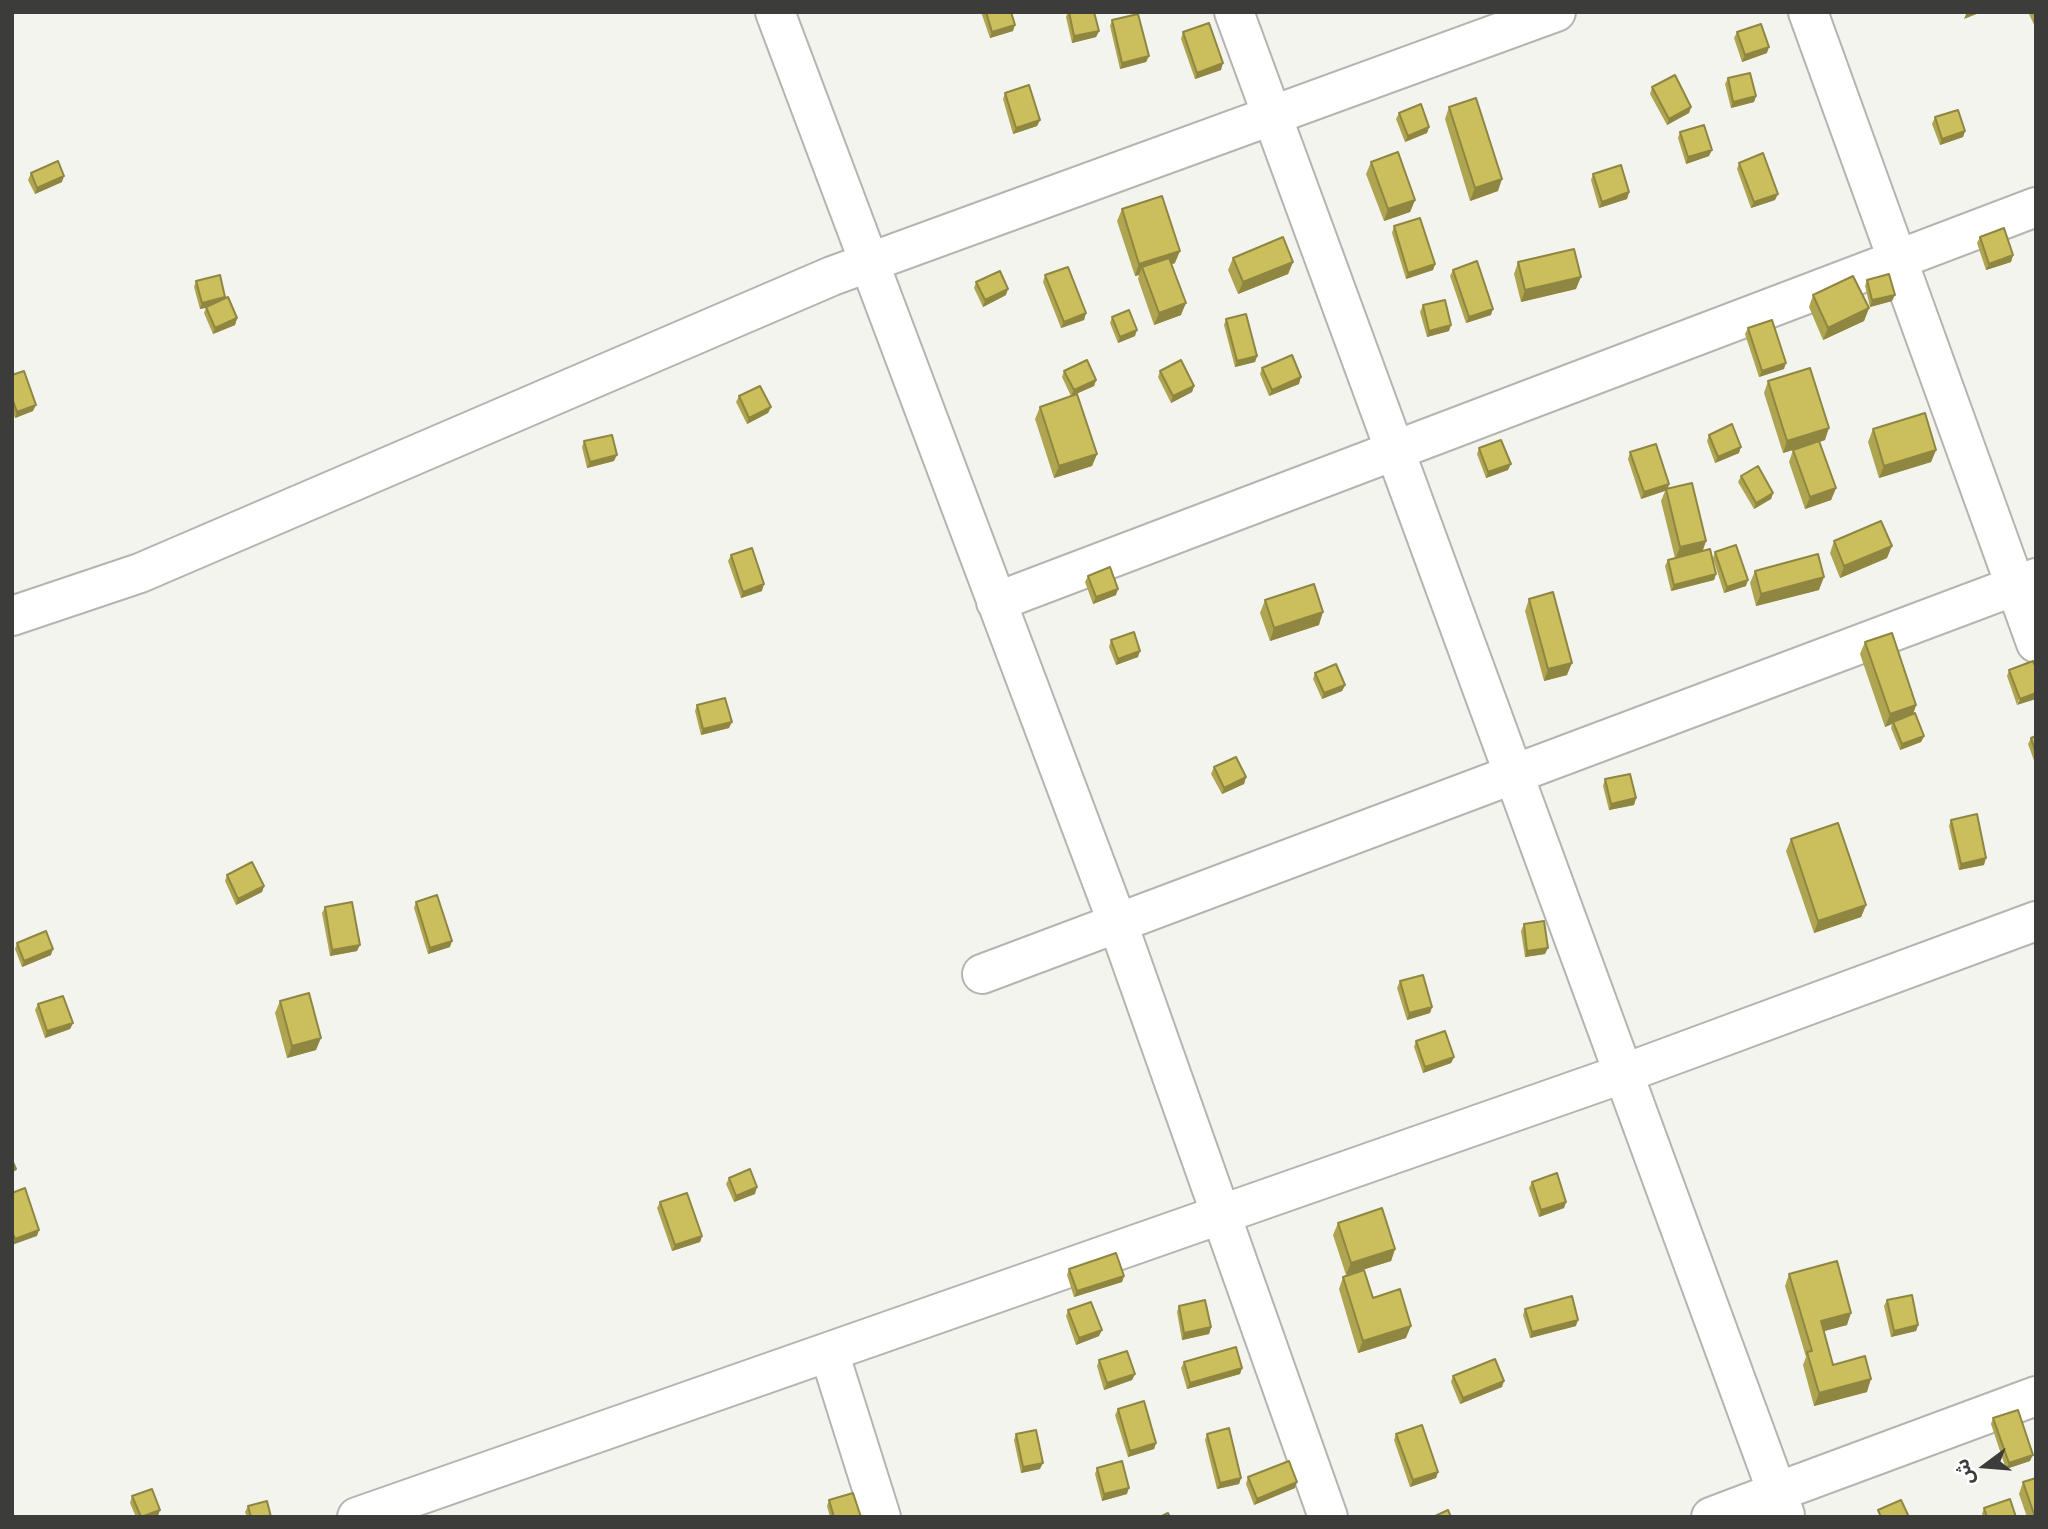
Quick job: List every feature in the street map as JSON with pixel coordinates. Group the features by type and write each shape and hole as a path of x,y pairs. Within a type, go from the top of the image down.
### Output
{"street":[{"path":"775,12 1118,924 1328,1517"},
{"path":"1234,12 1516,774 1782,1505"},
{"path":"12,616 140,573 868,264 1556,12"},
{"path":"1808,12 1897,260 2025,582 2036,643"},
{"path":"996,602 2036,207"},
{"path":"982,974 2025,582"},
{"path":"357,1517 1625,1073 2036,920"},
{"path":"829,1352 881,1517"},
{"path":"1712,1517 1782,1505 2036,1396"}],"building":[{"path":"986,12 1011,12 1015,25 992,32"},
{"path":"1069,12 1094,12 1099,31 1074,36"},
{"path":"1138,14 1149,56 1122,63 1112,20"},
{"path":"1209,23 1223,63 1197,73 1183,32"},
{"path":"1761,24 1769,47 1745,55 1737,32"},
{"path":"1750,73 1756,96 1733,102 1728,78"},
{"path":"1675,75 1691,107 1669,119 1652,87"},
{"path":"1029,85 1040,120 1016,128 1005,93"},
{"path":"1476,98 1502,179 1475,188 1449,107"},
{"path":"1421,104 1429,127 1408,136 1399,113"},
{"path":"1958,110 1965,131 1942,139 1935,117"},
{"path":"1704,125 1712,150 1688,157 1680,132"},
{"path":"1398,152 1415,200 1388,209 1371,162"},
{"path":"1763,153 1778,194 1754,202 1739,163"},
{"path":"58,161 64,176 37,188 31,173"},
{"path":"1621,165 1629,192 1602,202 1593,174"},
{"path":"1162,196 1180,251 1139,264 1122,209"},
{"path":"1420,218 1435,264 1408,273 1394,226"},
{"path":"2004,228 2013,255 1989,264 1980,237"},
{"path":"1283,237 1293,262 1243,282 1233,258"},
{"path":"1574,249 1581,277 1525,290 1518,262"},
{"path":"1169,258 1186,303 1159,313 1142,267"},
{"path":"1477,261 1493,309 1469,317 1453,270"},
{"path":"1068,267 1086,313 1064,322 1045,275"},
{"path":"1000,271 1008,289 985,300 976,282"},
{"path":"1889,274 1895,295 1872,300 1867,280"},
{"path":"220,275 225,297 202,303 196,281"},
{"path":"1853,276 1869,308 1828,328 1813,295"},
{"path":"228,297 237,318 215,328 206,307"},
{"path":"1445,300 1451,325 1429,331 1423,305"},
{"path":"1129,310 1137,330 1120,337 1112,317"},
{"path":"1246,314 1257,356 1237,361 1226,319"},
{"path":"1772,320 1786,363 1762,371 1748,328"},
{"path":"1292,355 1301,377 1272,390 1262,368"},
{"path":"1087,360 1096,380 1074,390 1064,371"},
{"path":"1181,360 1194,386 1173,396 1160,371"},
{"path":"1810,368 1829,428 1787,441 1768,381"},
{"path":"24,371 36,405 17,412 12,398 12,375"},
{"path":"760,386 771,407 749,418 739,396"},
{"path":"1077,394 1097,454 1059,466 1040,407"},
{"path":"1925,413 1936,450 1884,466 1873,429"},
{"path":"1732,424 1741,447 1718,457 1709,435"},
{"path":"612,435 617,455 590,462 584,441"},
{"path":"1501,440 1511,464 1488,472 1479,448"},
{"path":"1819,441 1836,488 1810,497 1793,450"},
{"path":"1656,444 1669,484 1644,492 1630,452"},
{"path":"1758,466 1773,493 1756,503 1741,476"},
{"path":"1692,483 1706,541 1680,547 1666,489"},
{"path":"1881,521 1892,546 1844,566 1834,541"},
{"path":"1736,545 1748,580 1727,587 1715,552"},
{"path":"752,548 764,584 743,592 731,555"},
{"path":"1710,549 1716,574 1674,585 1668,560"},
{"path":"1818,554 1824,577 1761,594 1755,571"},
{"path":"1110,567 1118,589 1096,597 1088,576"},
{"path":"1314,584 1323,612 1274,628 1265,600"},
{"path":"1553,592 1572,663 1548,669 1529,599"},
{"path":"1134,632 1140,651 1118,659 1111,640"},
{"path":"1892,633 1916,705 1890,714 1865,642"},
{"path":"2033,661 2036,668 2036,693 2020,699 2009,670"},
{"path":"1336,664 1345,685 1324,693 1315,673"},
{"path":"725,698 732,722 703,729 697,705"},
{"path":"1915,713 1924,736 1902,744 1893,722"},
{"path":"2036,736 2036,753 2031,738"},
{"path":"1236,757 1246,777 1224,788 1214,767"},
{"path":"1630,774 1636,798 1611,804 1605,779"},
{"path":"1977,814 1986,858 1961,864 1951,820"},
{"path":"1838,823 1866,905 1818,921 1791,839"},
{"path":"252,862 264,886 238,899 227,875"},
{"path":"437,895 452,941 430,948 416,902"},
{"path":"352,902 360,945 332,950 325,907"},
{"path":"1544,921 1548,948 1527,951 1524,924"},
{"path":"46,931 53,949 24,961 17,943"},
{"path":"1423,975 1432,1007 1409,1013 1400,981"},
{"path":"309,993 321,1038 292,1046 280,1001"},
{"path":"63,996 73,1023 47,1031 38,1004"},
{"path":"1445,1031 1454,1057 1425,1067 1416,1041"},
{"path":"750,1169 757,1187 736,1196 729,1178"},
{"path":"1557,1173 1566,1202 1541,1210 1532,1182"},
{"path":"25,1188 39,1230 15,1239 12,1232 12,1193"},
{"path":"687,1193 702,1236 675,1245 660,1202"},
{"path":"1382,1208 1395,1249 1351,1263 1338,1223"},
{"path":"1116,1253 1124,1276 1077,1291 1069,1269"},
{"path":"1837,1261 1851,1313 1821,1321 1833,1365 1865,1356 1871,1379 1819,1393 1807,1352 1812,1351 1789,1274"},
{"path":"1364,1270 1373,1298 1400,1289 1411,1326 1363,1341 1343,1277"},
{"path":"1912,1295 1918,1325 1894,1331 1887,1300"},
{"path":"1572,1296 1578,1320 1532,1332 1525,1309"},
{"path":"1205,1300 1211,1327 1184,1333 1179,1306"},
{"path":"1091,1302 1102,1330 1079,1338 1068,1310"},
{"path":"1236,1347 1242,1368 1190,1383 1184,1362"},
{"path":"1127,1351 1135,1374 1107,1383 1099,1360"},
{"path":"1495,1359 1504,1381 1463,1398 1453,1376"},
{"path":"1144,1401 1156,1443 1130,1451 1118,1409"},
{"path":"2018,1410 2033,1455 2009,1463 1993,1418"},
{"path":"1422,1425 1438,1472 1413,1480 1396,1434"},
{"path":"1229,1428 1241,1478 1220,1483 1207,1434"},
{"path":"1036,1430 1043,1463 1023,1467 1016,1434"},
{"path":"1122,1461 1129,1488 1104,1494 1097,1468"},
{"path":"1289,1461 1297,1482 1257,1499 1248,1477"},
{"path":"2036,1478 2036,1517 2035,1517 2023,1482"},
{"path":"152,1489 160,1510 141,1517 132,1496"},
{"path":"853,1493 861,1517 834,1517 829,1500"},
{"path":"2010,1499 2016,1517 1987,1517 1984,1508"},
{"path":"1901,1500 1909,1517 1881,1517 1878,1510"},
{"path":"267,1501 271,1517 251,1517 248,1506"},
{"path":"1448,1510 1451,1517 1433,1517"}]}
